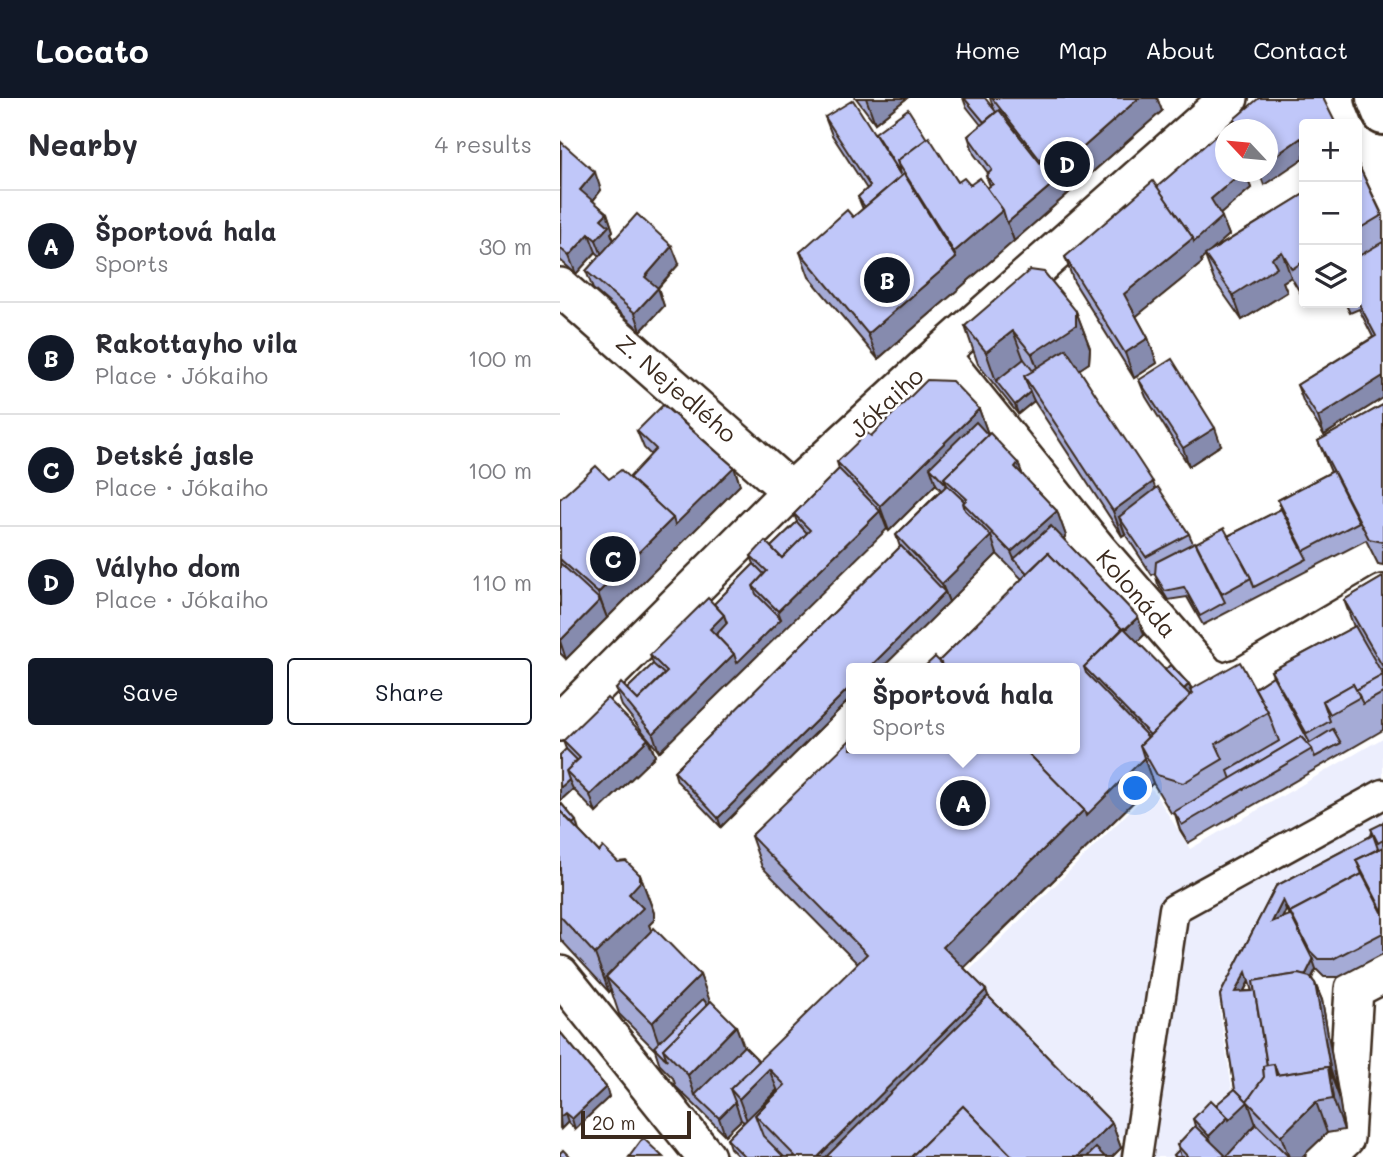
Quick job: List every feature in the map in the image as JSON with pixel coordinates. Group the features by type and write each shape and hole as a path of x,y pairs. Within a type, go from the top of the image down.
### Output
{"main road":[{"path":"1376,98 1383,115"}],"street":[{"name":"Jókaiho","path":"560,722 791,491 940,354 1229,98"},
{"name":"Z. Nejedlého","path":"560,287 791,491"},
{"name":"Kolonáda","path":"940,354 1097,549 1207,676 1223,683 1242,677 1383,594"},
{"path":"1137,1157 1174,909 1383,794"},
{"path":"1325,1157 1345,1138 1353,989 1383,974"},
{"path":"560,975 706,1157"}],"shaded area":[{"path":"1383,738 1383,837 1275,893 1219,1006 1234,1102 1180,1157 1117,1157 1127,1145 962,978 1152,789 1190,849"}],"building":[{"path":"964,98 985,98 996,112 984,122"},
{"path":"992,98 1139,98 1052,175"},
{"path":"1259,98 1323,98 1334,119 1299,119 1299,139 1278,154 1278,119 1234,119"},
{"path":"853,100 901,176 865,207 858,197 870,186 825,117"},
{"path":"908,109 927,139 897,161 901,174 875,133"},
{"path":"999,110 1055,182 1007,223 1003,210 987,188 993,184 986,176 992,170 968,136"},
{"path":"1215,136 1215,182 1231,182 1211,199 1222,217 1194,242 1157,187"},
{"path":"929,137 958,182 964,178 970,185 980,178 1003,210 954,252 897,161"},
{"path":"561,142 595,172 580,190 607,213 601,219 609,226 596,240 589,234 569,256 560,248"},
{"path":"1362,173 1382,215 1362,227"},
{"path":"904,174 956,258 868,334 800,252 847,210 853,217"},
{"path":"1153,181 1193,238 1124,294 1148,338 1125,353 1065,257"},
{"path":"1299,197 1299,264 1292,269 1282,252 1272,258 1277,267 1233,295 1205,255"},
{"path":"637,214 672,246 645,277 658,288 635,313 586,271"},
{"path":"1383,242 1383,376 1318,417 1297,385 1376,336 1361,308 1362,254"},
{"path":"1030,270 1044,272 1076,311 1076,325 1032,354 1013,331 986,352 965,326"},
{"path":"1066,349 1153,482 1113,511 1024,376"},
{"path":"1024,359 1033,371 1024,376 1030,392 1015,405 996,381"},
{"path":"1172,359 1215,428 1183,448 1139,380"},
{"path":"927,380 952,381 979,409 880,506 837,462 867,433 871,436"},
{"path":"663,405 734,467 675,525 673,518 629,478 656,449 637,431"},
{"path":"1383,405 1383,542 1369,539 1318,441"},
{"path":"976,422 988,435 944,478 947,485 930,467"},
{"path":"990,433 1018,463 1015,467 1057,511 1011,552 963,503 967,499 944,478"},
{"path":"596,466 609,479 621,470 673,518 598,593 560,559 560,499"},
{"path":"839,469 880,511 778,611 753,586 767,571 751,556 765,541 782,558 810,530 794,514"},
{"path":"1333,471 1359,522 1304,551 1278,500"},
{"path":"947,485 964,501 965,510 991,536 942,584 896,535"},
{"path":"1158,487 1189,534 1146,557 1119,517"},
{"path":"1281,509 1307,559 1254,587 1228,536"},
{"path":"797,522 807,533 782,558 771,547"},
{"path":"1051,526 1138,617 1125,629 1122,629 1048,553 1027,573 1014,559"},
{"path":"1224,528 1251,578 1222,594 1196,543"},
{"path":"1195,542 1225,602 1200,616 1184,587 1165,591 1155,575 1156,562"},
{"path":"901,546 945,592 874,663 846,663 846,691 718,818 674,771"},
{"path":"1048,553 1122,629 1084,667 1086,673 1148,737 1140,745 1144,758 1086,816 1084,810 1029,754 1080,754 1080,663 939,661"},
{"path":"560,563 600,600 560,641"},
{"path":"754,564 764,574 753,586 756,594 781,619 737,663 734,654 716,635 727,623 714,604"},
{"path":"1383,577 1383,667 1344,600"},
{"path":"708,598 724,615 710,629 734,654 653,734 616,689 621,683 638,700 667,672 650,655"},
{"path":"1355,626 1383,675 1356,690 1353,684 1323,701 1330,721 1307,734 1271,671"},
{"path":"1124,628 1191,696 1150,735 1084,667"},
{"path":"935,657 941,663 928,663"},
{"path":"1240,662 1268,712 1216,744 1223,759 1183,783 1157,775 1140,745 1193,693 1190,690"},
{"path":"653,664 664,674 638,700 627,689"},
{"path":"1170,665 1189,684 1184,689 1165,670"},
{"path":"1383,675 1383,693 1363,704 1356,690"},
{"path":"1273,676 1310,743 1333,729 1341,743 1315,757 1312,749 1301,737 1231,779 1228,771 1279,741 1255,688"},
{"path":"1353,684 1360,697 1330,714 1323,701"},
{"path":"607,698 648,739 590,795 566,771 580,758 563,741"},
{"path":"1301,737 1312,749 1182,825 1174,812"},
{"path":"846,744 846,754 1029,754 1084,810 943,947 986,990 818,1157 796,1157 755,1115 785,1085 769,1069 739,1099 730,1089 867,954 751,836"},
{"path":"566,749 577,760 566,771 569,780 560,788 560,755"},
{"path":"560,802 576,821 573,824 560,811"},
{"path":"560,811 599,852 603,847 618,862 626,861 640,875 640,882 629,894 643,908 595,954 560,916"},
{"path":"1383,823 1383,840 1378,843 1371,829"},
{"path":"1372,832 1378,849 1356,860 1362,874 1290,912 1313,960 1305,976 1298,974 1253,981 1267,1065 1263,1066 1264,1077 1247,1101 1235,1089 1220,995 1276,886 1371,836","holes":["1283,900 1290,915 1272,922","1246,972 1252,991 1235,992"]},
{"path":"1383,847 1383,912 1356,860"},
{"path":"1362,874 1383,914 1383,933 1333,959 1318,959 1310,951 1290,912"},
{"path":"654,928 700,975 652,1023 606,977"},
{"path":"1298,974 1310,977 1315,983 1330,1068 1278,1075 1274,1064 1267,1065 1253,981"},
{"path":"988,996 1112,1123 1077,1157 1013,1157 963,1106 911,1157 826,1157"},
{"path":"703,999 708,1005 663,1049 667,1060 654,1047"},
{"path":"711,1001 736,1026 688,1075 663,1049"},
{"path":"560,1032 606,1087 572,1119 565,1113 560,1117"},
{"path":"744,1046 759,1061 730,1089 735,1102 719,1118 695,1095"},
{"path":"1274,1064 1276,1075 1328,1067 1333,1099 1316,1102 1281,1136 1248,1102 1229,1120 1216,1105 1235,1089 1247,1101 1264,1077 1263,1066"},
{"path":"777,1090 755,1115 763,1136 784,1157 745,1157 727,1139"},
{"path":"1211,1100 1228,1117 1209,1136 1193,1119"},
{"path":"963,1106 1013,1157 911,1157"},
{"path":"1256,1124 1289,1157 1226,1157"},
{"path":"1195,1126 1225,1155 1223,1157 1188,1157 1177,1145"},
{"path":"643,1138 663,1157 629,1157"},
{"path":"1096,1148 1105,1157 1087,1157"},
{"path":"563,1150 570,1157 560,1157"}],"place":[{"name":"Vályho dom","path":"1067,164"},
{"name":"Rakottayho vila","path":"887,280"},
{"name":"Detské jasle","path":"613,559"},
{"name":"Športová hala","path":"963,803"}]}
